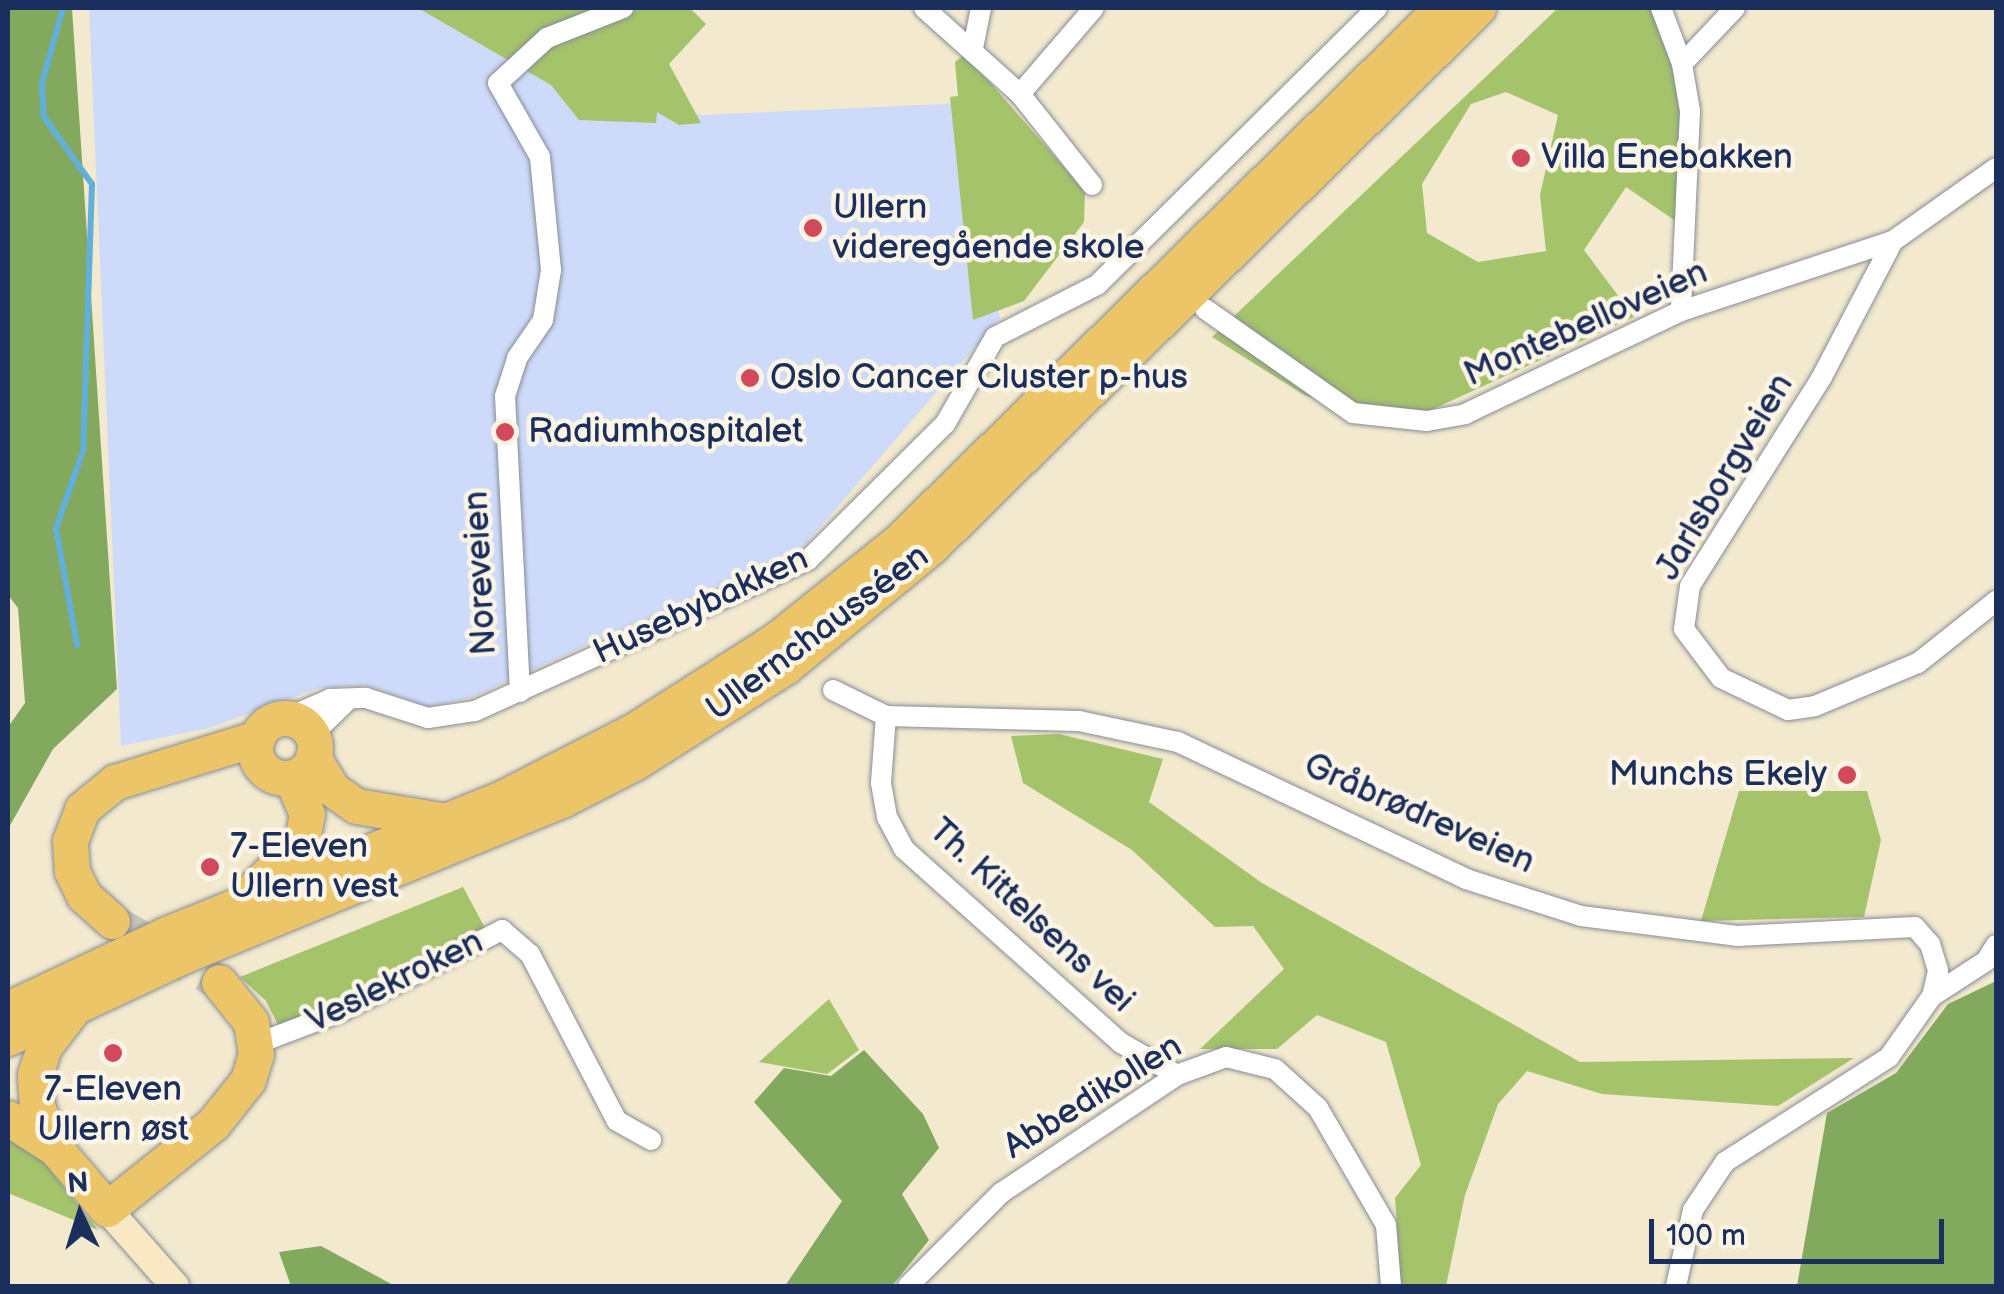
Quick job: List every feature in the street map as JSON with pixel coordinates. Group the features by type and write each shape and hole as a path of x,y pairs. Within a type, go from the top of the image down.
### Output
{"highway":[{"name":"Ullernchausséen","path":"8,1010 229,908 452,820 633,730 822,606 898,542 1442,8"},
{"name":"Ullernchausséen","path":"8,1038 77,1003 562,800 634,763 786,666 932,546 1478,8"},
{"path":"112,921 76,881 70,852 78,816 116,782 194,762 287,749 356,806 452,820"},
{"path":"229,908 302,840 307,814 287,749"},
{"path":"8,1118 55,1148 107,1209 224,1114 248,1080 256,1044 246,1012 219,982"},
{"path":"55,1148 37,1106 35,1074 44,1047 77,1003"}],"street":[{"name":"Noreveien","path":"520,692 505,396 517,358 542,320 551,270 540,157 498,83 547,38 623,8"},
{"path":"924,8 1020,94 1092,185"},
{"path":"973,48 981,8"},
{"path":"1020,94 1094,8"},
{"name":"Husebybakken","path":"287,749 350,699 441,718 520,692 808,560 945,424 995,337 1097,285 1376,8"},
{"path":"1661,8 1682,64 1691,155 1680,312"},
{"path":"1682,64 1734,8"},
{"name":"Montebelloveien","path":"1205,310 1308,387 1353,413 1396,422 1465,414 1680,312 1893,241 1996,168"},
{"name":"Jarlsborgveien","path":"1893,241 1822,377 1690,586 1684,630 1721,678 1788,710 1815,706 1918,663 1996,601"},
{"path":"832,690 886,716"},
{"name":"Gråbrødreveien","path":"886,716 1079,720 1178,742 1466,878 1581,916 1737,936 1915,927 1930,944 1938,972 1932,996"},
{"name":"Th. Kittelsens vei","path":"886,716 881,783 887,816 904,849 1121,1044 1177,1075"},
{"name":"Veslekroken","path":"256,1044 340,1012 502,930 530,954 617,1122 651,1140"},
{"path":"1676,1286 1693,1210 1725,1162 1890,1056 1932,996 1993,958"},
{"name":"Abbedikollen","path":"908,1286 1001,1193 1177,1075 1226,1058 1275,1069 1298,1085 1386,1225 1391,1286"},
{"path":"107,1209 175,1286"}],"shaded area":[{"name":"Radiumhospitalet","path":"89,8 459,8 518,54 702,115 967,103 1000,318 804,546 473,697 428,707 366,685 320,688 209,728 121,746"}],"green space":[{"path":"8,8 72,8 117,689 53,749 8,829 8,727 25,703 18,608 8,595"},
{"path":"418,8 690,8 706,24 669,64 701,123 679,125 657,112 656,123 579,120 551,85"},
{"path":"1558,8 1653,8 1681,93 1677,222 1626,187 1584,250 1634,317 1429,411 1360,412 1306,396 1212,337","holes":["1506,92 1558,115 1540,195 1546,251 1478,262 1427,233 1422,184 1471,104"]},
{"path":"965,54 1085,191 1084,222 1024,301 973,320 950,97 958,96 955,62"},
{"path":"1059,734 1163,759 1149,802 1262,883 1580,1062 1854,1058 1778,1106 1602,1094 1527,1071 1498,1104 1465,1195 1446,1286 1401,1286 1395,1198 1421,1165 1386,1042 1317,1015 1277,1049 1200,1049 1284,969 1253,926 1215,927 1132,850 1023,783 1011,736"},
{"path":"1739,791 1867,791 1881,840 1864,917 1701,921"},
{"path":"463,887 485,928 279,1027 266,1001 240,977"},
{"path":"1996,981 1996,1286 1797,1286 1827,1113 1896,1073 1948,1004"},
{"path":"829,999 859,1050 827,1074 759,1062"},
{"path":"864,1050 923,1114 939,1148 902,1194 929,1240 892,1286 785,1286 842,1201 754,1102 784,1068 831,1076"},
{"path":"8,1139 43,1161 98,1230 8,1193"},
{"path":"321,1246 395,1286 291,1286 279,1252"}],"waterway":[{"path":"63,8 42,83 44,117 92,184 83,451 56,528 77,645"}],"tunnel":[{"path":"112,921 219,982"}],"place":[{"name":"Villa Enebakken","path":"1521,158"},
{"name":"Ullern videregående skole","path":"813,228"},
{"name":"Oslo Cancer Cluster p-hus","path":"750,378"},
{"name":"Radiumhospitalet","path":"505,432"},
{"name":"Munchs Ekely","path":"1847,775"},
{"name":"7-Eleven Ullern vest","path":"210,867"},
{"name":"7-Eleven Ullern øst","path":"113,1053"}]}
